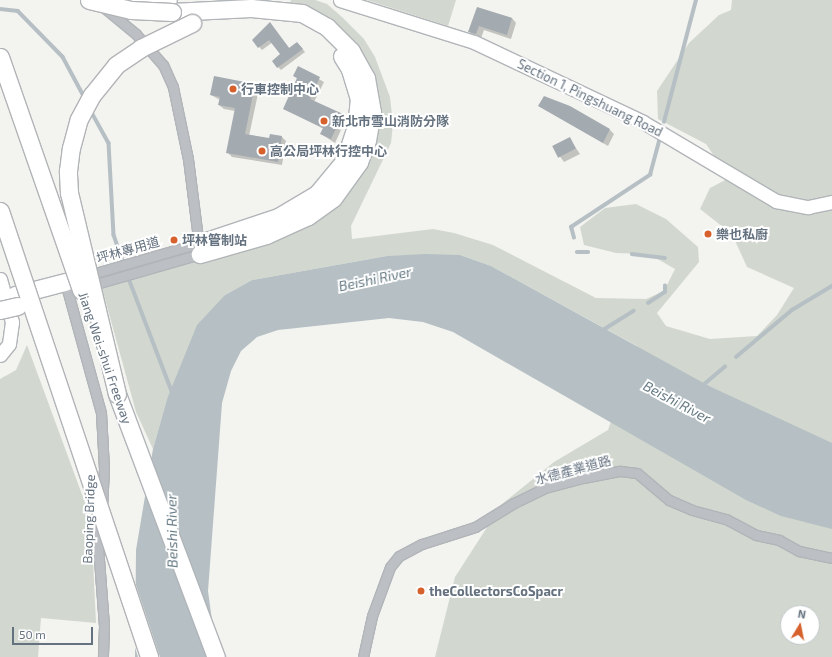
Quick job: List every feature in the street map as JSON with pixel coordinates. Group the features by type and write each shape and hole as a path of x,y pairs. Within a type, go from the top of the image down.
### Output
{"highway":[{"path":"89,0 130,10 171,6 251,8 302,13 327,27 351,51 366,78 372,112 367,140 359,162 333,198 308,216 266,236 199,249"},
{"path":"117,394 69,193 68,171 71,148 80,120 92,95 116,65 141,48 192,23 265,18 294,21 316,29 335,44 350,69 359,99 356,127 345,160 317,194 278,217 199,249"},
{"name":"Jiang Wei-shui Freeway","path":"0,57 117,394 216,657"},
{"path":"0,211 39,333 149,657"},
{"path":"0,240 39,333"},
{"path":"0,310 11,300 67,287"}],"street":[{"path":"97,0 108,12 136,34 163,65 173,87 186,152 199,249"},
{"path":"132,0 171,6"},
{"name":"Section 1, Pingshuang Road","path":"340,0 474,42 643,122 776,201 808,207 832,202"},
{"name":"坪林專用道","path":"67,287 94,273 156,255 199,249"},
{"name":"坪林專用道","path":"67,287 98,284 158,265 199,249"},
{"path":"0,279 12,322 9,344 0,354"},
{"name":"Baoping Bridge","path":"67,287 101,413 104,469 98,546 104,626 103,657"},
{"name":"水德產業道路","path":"363,657 372,616 390,567 399,556 422,544 475,527 514,502 545,488 583,478 620,471 637,472 669,500 680,505 726,519 756,535 779,540 799,551 832,558"}],"shaded area":[{"path":"291,0 315,0 327,4 342,17 364,39 375,57 390,97 393,124 391,143 351,226 352,239 433,229 454,233 493,245 596,298 646,299 664,291 675,269 649,254 616,253 584,245 580,227 605,208 636,204 666,219 698,247 699,262 657,313 666,326 710,339 757,336 777,315 794,288 747,267 732,234 700,209 710,188 729,178 706,144 658,119 657,91 689,43 719,15 731,10 732,0 832,0 832,657 435,657 455,577 502,504 554,462 608,430 637,346 491,266 460,255 387,256 252,280 225,295 167,399 153,449 136,412 102,288 285,229 355,172 363,61 289,7"},
{"path":"367,0 456,0 448,26"},
{"path":"27,345 91,519 96,623 41,618 38,657 0,657 0,379 16,370"}],"water":[{"name":"Beishi River","path":"425,254 460,255 491,266 709,386 832,443 832,529 781,516 746,500 453,332 423,322 389,318 278,330 257,337 241,351 231,371 222,403 208,591 217,657 135,657 136,550 153,449 167,399 197,325 225,295 252,280 387,256"}],"pier":[{"path":"134,579 160,657 138,657 133,641"}],"building":[{"path":"477,7 512,18 507,35 479,26 476,34 468,32"},
{"path":"270,22 289,48 297,42 303,49 277,68 272,61 280,54 269,40 258,48 252,40"},
{"name":"新北市雪山消防分隊","path":"298,66 320,77 310,99 343,114 331,139 320,134 323,128 283,109 297,78 293,76"},
{"path":"214,76 255,84 245,134 269,138 270,134 282,136 278,162 226,153 235,108 218,105 220,97 210,95"},
{"path":"544,96 570,106 610,129 603,143 538,106"},
{"path":"570,137 576,149 558,158 552,146"}],"waterway":[{"path":"664,122 696,0"},
{"path":"0,9 18,11 63,57 85,98"},
{"path":"90,109 109,143 114,235 124,264"},
{"path":"574,238 571,227 650,175 659,141"},
{"path":"577,252 588,252"},
{"path":"632,254 665,258"},
{"path":"128,276 172,391"},
{"path":"648,303 665,292 665,286"},
{"path":"736,357 792,310 832,286"},
{"path":"603,330 634,311"},
{"path":"702,386 725,367"}],"place":[{"name":"行車控制中心","path":"233,89"},
{"name":"新北市雪山消防分隊","path":"324,121"},
{"name":"高公局坪林行控中心","path":"262,151"},
{"name":"樂也私廚","path":"708,234"},
{"name":"坪林管制站","path":"174,240"},
{"name":"theCollectorsCoSpacr","path":"421,591"}]}
